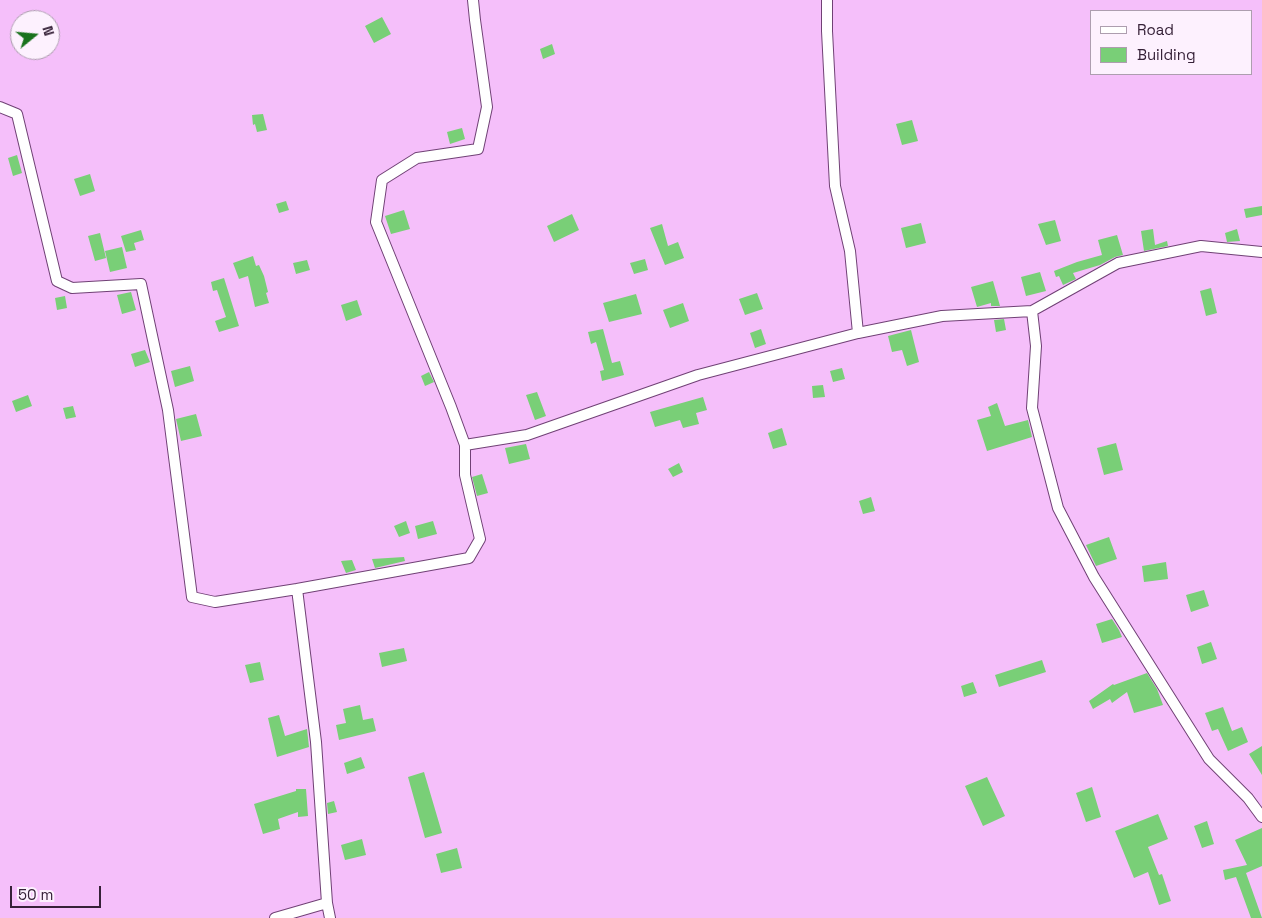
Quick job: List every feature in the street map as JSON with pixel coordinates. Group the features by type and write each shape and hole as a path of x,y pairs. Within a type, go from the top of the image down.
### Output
{"street":[{"path":"0,107 17,114 57,281 72,288 142,284 168,410 192,597 215,602 469,558 480,539 465,475 464,445 451,407 376,222 382,180 417,158 478,148 487,107 473,0"},
{"path":"827,0 835,186 850,251 858,333"},
{"path":"464,445 527,435 698,375 858,333 942,316 1032,312 1118,263 1201,246 1262,252"},
{"path":"1032,312 1036,346 1032,408 1058,508 1094,578 1209,759 1248,798 1262,817"},
{"path":"297,589 316,742 327,903 330,918"},
{"path":"275,918 327,903"}],"building":[{"path":"382,17 391,34 374,43 365,26"},
{"path":"552,44 555,54 543,59 540,49"},
{"path":"263,114 267,130 257,132 255,124 253,125 252,115"},
{"path":"912,120 918,141 902,145 896,124"},
{"path":"462,128 465,139 450,144 447,132"},
{"path":"17,155 22,173 13,176 8,158"},
{"path":"90,174 95,191 80,196 74,179"},
{"path":"286,201 289,210 279,213 276,204"},
{"path":"1262,206 1262,215 1246,218 1244,209"},
{"path":"404,210 410,229 391,234 385,216"},
{"path":"572,214 579,230 554,242 547,226"},
{"path":"1055,220 1061,241 1046,245 1038,224"},
{"path":"921,223 926,243 906,248 901,228"},
{"path":"662,224 668,246 678,242 684,258 665,265 650,228"},
{"path":"1153,229 1155,245 1167,241 1168,246 1144,251 1141,231"},
{"path":"1237,229 1240,241 1227,242 1225,233"},
{"path":"141,230 144,240 134,243 136,250 126,252 121,236"},
{"path":"100,233 106,258 95,261 88,236"},
{"path":"1117,235 1123,255 1100,265 1073,273 1076,279 1063,285 1059,276 1056,277 1054,271 1102,255 1098,240"},
{"path":"122,247 127,268 110,272 105,251"},
{"path":"253,256 256,266 259,265 264,276 269,303 255,307 248,276 239,279 233,263"},
{"path":"645,259 648,270 634,274 630,263"},
{"path":"307,260 310,270 296,274 293,263"},
{"path":"1040,272 1046,291 1026,296 1021,277"},
{"path":"224,278 239,326 219,332 215,321 226,317 217,290 213,291 211,282"},
{"path":"993,281 1000,306 991,306 991,303 977,307 971,287"},
{"path":"1211,288 1217,313 1206,316 1200,291"},
{"path":"131,292 136,310 122,314 117,295"},
{"path":"757,293 763,309 745,315 739,299"},
{"path":"636,294 642,314 609,322 603,303"},
{"path":"65,296 67,308 57,310 55,298"},
{"path":"357,300 362,315 346,321 341,305"},
{"path":"683,303 689,321 670,328 663,310"},
{"path":"1004,319 1006,330 996,332 994,320"},
{"path":"603,329 612,363 620,361 624,375 602,381 600,371 604,370 596,342 591,344 588,332"},
{"path":"761,329 766,344 755,348 750,333"},
{"path":"911,330 919,362 907,366 902,350 892,352 888,336"},
{"path":"145,350 150,362 135,367 131,354"},
{"path":"190,366 194,381 175,387 171,371"},
{"path":"842,368 845,379 833,382 830,371"},
{"path":"429,372 434,382 425,386 421,376"},
{"path":"823,385 825,397 813,398 812,386"},
{"path":"537,392 546,416 535,420 526,395"},
{"path":"28,395 32,406 16,412 12,401"},
{"path":"703,397 707,410 696,413 699,424 683,428 680,420 655,427 650,412"},
{"path":"997,403 1005,426 1028,420 1032,437 987,451 977,420 991,416 988,407"},
{"path":"73,406 76,417 66,419 63,408"},
{"path":"196,414 202,436 181,441 176,419"},
{"path":"782,428 787,445 773,449 768,433"},
{"path":"1116,443 1123,470 1104,475 1097,448"},
{"path":"526,444 530,459 509,464 505,448"},
{"path":"679,463 683,472 673,477 668,469"},
{"path":"482,474 488,493 477,496 472,477"},
{"path":"871,497 875,511 863,514 859,501"},
{"path":"406,521 410,533 399,537 394,526"},
{"path":"433,521 437,534 418,539 415,526"},
{"path":"1109,537 1117,559 1096,566 1086,545"},
{"path":"404,557 405,561 375,568 372,559"},
{"path":"352,560 356,570 346,573 341,561"},
{"path":"1166,562 1168,579 1144,582 1142,566"},
{"path":"1204,590 1209,606 1191,612 1186,595"},
{"path":"1112,619 1122,637 1102,643 1096,624"},
{"path":"1211,642 1217,659 1202,664 1197,647"},
{"path":"404,648 407,661 382,667 379,653"},
{"path":"1042,660 1046,672 999,687 995,675"},
{"path":"260,662 264,680 250,683 245,665"},
{"path":"1147,673 1157,689 1163,705 1134,713 1127,692 1112,703 1110,699 1093,709 1089,701 1113,684"},
{"path":"973,682 977,693 964,697 961,686"},
{"path":"360,705 363,720 373,718 376,731 339,740 336,725 346,723 343,709"},
{"path":"1223,707 1232,731 1242,727 1248,742 1228,751 1218,729 1212,731 1205,713"},
{"path":"279,715 285,736 307,729 309,747 277,757 268,718"},
{"path":"1262,746 1262,775 1249,754"},
{"path":"361,757 365,768 347,774 344,763"},
{"path":"424,772 442,833 425,838 408,777"},
{"path":"987,777 1005,816 983,826 965,786"},
{"path":"1092,787 1101,817 1086,822 1076,793"},
{"path":"296,789 306,789 308,816 298,817 298,812 278,819 280,829 263,834 254,804 296,791"},
{"path":"334,801 337,812 328,814 327,803"},
{"path":"1158,814 1168,839 1148,847 1159,875 1162,874 1171,901 1159,905 1148,872 1134,878 1115,831"},
{"path":"1207,821 1214,844 1202,848 1194,826"},
{"path":"1262,828 1262,866 1246,873 1262,918 1251,918 1236,877 1225,880 1223,870 1247,865 1235,840"},
{"path":"362,839 366,855 345,860 341,845"},
{"path":"457,848 462,868 441,873 436,854"}]}
